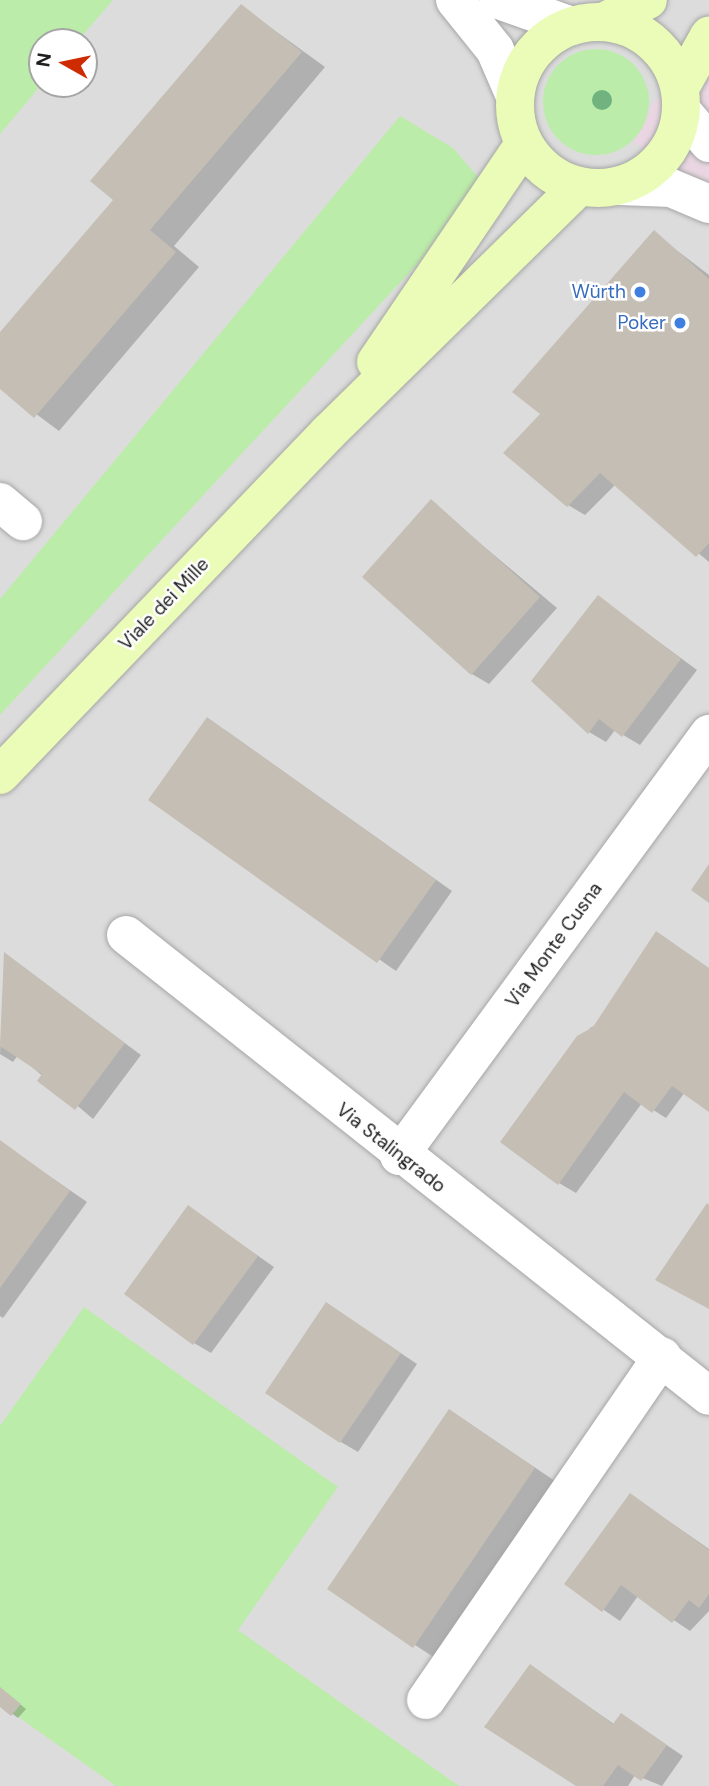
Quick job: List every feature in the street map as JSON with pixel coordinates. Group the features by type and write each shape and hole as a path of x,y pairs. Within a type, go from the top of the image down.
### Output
{"main road":[{"path":"648,0 587,24 533,53 515,96 524,144 547,170 578,187 621,186 663,158 681,99 709,36"},
{"path":"587,24 653,42 681,99"},
{"name":"Viale dei Mille","path":"328,433 524,144"},
{"name":"Viale dei Mille","path":"0,775 328,433 578,187"}],"street":[{"path":"455,0 495,50 515,96"},
{"path":"499,0 587,24"},
{"path":"681,99 709,144"},
{"path":"621,186 671,188 709,204"},
{"name":"Via Monte Cusna","path":"400,1156 709,734"},
{"name":"Via Stalingrado","path":"126,935 400,1156 662,1356 709,1396"},
{"path":"426,1700 662,1356"}],"shaded area":[{"path":"0,0 709,0 709,1786 0,1786"},
{"path":"709,44 709,195 624,135"}],"green space":[{"path":"0,0 113,0 89,28 28,28 28,98 30,98 0,134"},
{"path":"596,49 616,53 633,65 645,82 649,102 645,122 633,139 616,151 596,155 576,151 559,139 547,122 543,102 547,82 559,65 576,53"},
{"path":"400,116 453,148 478,177 421,260 0,715 0,599"},
{"path":"84,1307 338,1487 238,1630 459,1786 116,1786 0,1704 0,1426"}],"building":[{"path":"241,4 302,52 150,230 176,252 34,418 0,389 0,332 113,200 90,181"},
{"path":"654,230 709,279 709,543 696,557 600,473 567,507 503,453 540,414 512,392"},
{"path":"431,499 540,597 471,675 362,577"},
{"path":"598,595 681,659 622,737 599,719 588,734 531,681"},
{"path":"207,717 436,880 377,963 148,800"},
{"path":"709,864 709,903 691,890"},
{"path":"656,931 709,968 709,1112 672,1086 652,1113 624,1092 558,1185 500,1142 577,1036 593,1027"},
{"path":"4,952 125,1043 75,1110 37,1081 42,1074 0,1046"},
{"path":"0,1140 70,1191 0,1288"},
{"path":"707,1203 709,1205 709,1309 655,1280"},
{"path":"188,1205 258,1256 193,1345 124,1294"},
{"path":"326,1302 401,1353 340,1443 265,1393"},
{"path":"449,1409 535,1468 413,1648 327,1589"},
{"path":"630,1493 709,1550 709,1594 699,1608 689,1600 672,1623 621,1585 602,1612 564,1584"},
{"path":"530,1664 613,1724 621,1713 667,1745 641,1781 618,1765 603,1786 576,1786 484,1727"},
{"path":"0,1687 21,1704 11,1716 0,1707"}],"place":[{"name":"Würth","path":"640,292"},
{"name":"Poker","path":"680,323"}]}
